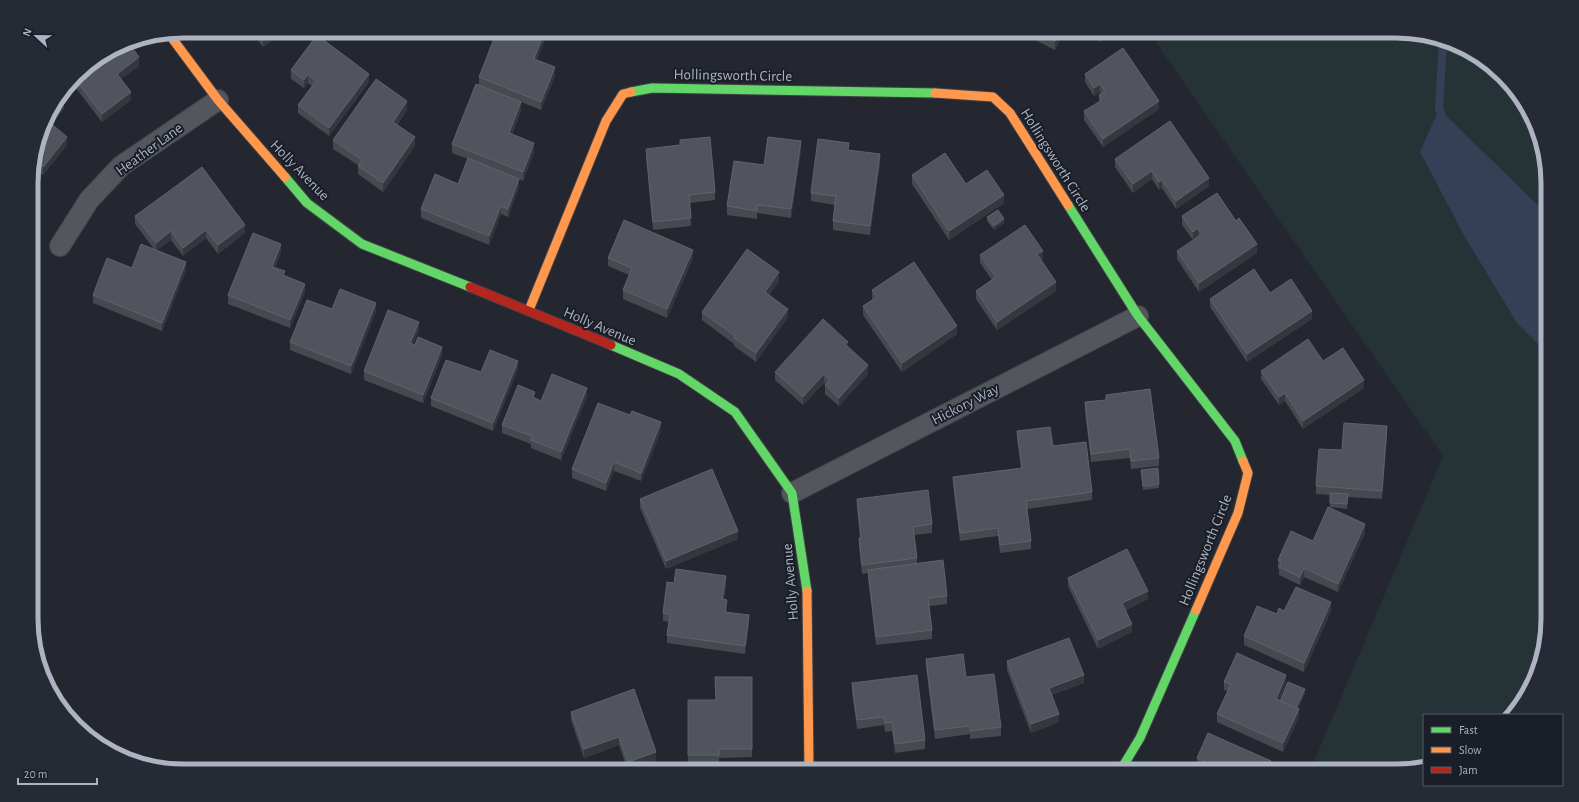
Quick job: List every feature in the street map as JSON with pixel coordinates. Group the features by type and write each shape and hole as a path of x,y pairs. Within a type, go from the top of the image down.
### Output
{"street":[{"name":"Holly Avenue","path":"172,38 218,100 307,203 362,244 529,310 679,374 735,412 792,493 801,544 808,602 808,764"},
{"name":"Hollingsworth Circle","path":"529,310 606,121 623,94 652,88 967,94 993,97 1010,113 1138,316 1235,441 1248,473 1238,513 1140,738 1125,764"},
{"name":"Heather Lane","path":"60,246 89,200 121,166 218,100"},
{"name":"Hickory Way","path":"792,493 1138,316"}],"shaded area":[{"path":"1153,38 1405,38 1433,43 1468,57 1492,74 1505,87 1517,103 1526,119 1536,146 1540,164 1541,628 1536,656 1530,674 1522,691 1506,714 1423,714 1423,761 1405,764 1313,764 1443,456"}],"water":[{"path":"1439,109 1541,208 1541,347 1517,323 1465,237 1420,152"}],"building":[{"path":"315,38 321,38 369,74 329,128 298,105 316,81 308,74 304,80 291,70"},
{"path":"494,38 542,38 534,59 555,67 541,102 479,77"},
{"path":"1049,38 1056,38 1055,41"},
{"path":"132,48 139,57 117,74 131,92 102,114 78,83 87,74 103,62"},
{"path":"1123,48 1159,101 1103,139 1084,111 1102,100 1099,95 1105,91 1100,84 1094,88 1085,74"},
{"path":"376,79 407,101 393,122 415,137 383,183 358,166 362,160 333,140"},
{"path":"476,84 521,102 509,133 534,143 523,172 452,144"},
{"path":"1170,121 1209,178 1176,201 1162,180 1159,182 1152,171 1133,184 1115,159"},
{"path":"51,123 67,137 43,167 39,164 43,146"},
{"path":"710,137 715,192 689,195 691,218 653,222 646,149 680,145 680,140"},
{"path":"768,137 801,141 791,209 757,205 757,211 727,206 734,161 764,165"},
{"path":"818,139 849,143 848,150 880,154 870,226 833,221 836,196 811,193"},
{"path":"945,153 966,184 987,170 1004,195 949,231 912,175"},
{"path":"468,158 519,179 508,209 501,206 489,236 421,209 435,174 458,184"},
{"path":"202,167 245,225 218,245 206,230 183,248 171,231 156,243 135,216"},
{"path":"1217,193 1236,221 1239,218 1257,244 1199,283 1177,251 1202,234 1198,228 1193,232 1182,216"},
{"path":"998,210 1004,219 994,226 987,217"},
{"path":"624,220 693,250 667,309 623,290 632,268 608,258"},
{"path":"1025,225 1043,251 1037,254 1056,282 997,322 976,291 996,277 980,255"},
{"path":"253,233 281,244 272,267 285,271 283,275 305,284 290,320 228,295"},
{"path":"141,244 186,262 162,323 93,295 107,258 132,268"},
{"path":"747,249 779,272 765,292 788,309 756,353 734,338 735,336 702,312"},
{"path":"914,262 957,326 902,363 863,306 877,297 872,290"},
{"path":"1254,269 1270,293 1291,279 1312,311 1247,354 1210,299"},
{"path":"340,289 376,303 351,366 290,342 307,300 332,309"},
{"path":"388,310 419,322 410,343 415,345 418,337 442,347 423,395 364,371"},
{"path":"823,319 848,342 845,344 868,365 839,398 825,385 830,380 824,374 803,397 775,372"},
{"path":"1308,339 1323,361 1343,348 1364,380 1303,421 1285,393 1279,397 1261,371"},
{"path":"490,350 518,361 493,423 431,398 446,360 481,372"},
{"path":"552,374 587,388 561,452 531,440 532,436 502,425 518,385 535,392 533,397 541,401"},
{"path":"1150,389 1159,458 1131,461 1130,449 1091,454 1085,402 1106,400 1106,395"},
{"path":"598,403 630,415 632,411 661,422 641,473 614,462 606,483 572,469"},
{"path":"1344,423 1387,426 1382,491 1316,486 1319,449 1342,450"},
{"path":"1050,427 1053,446 1086,442 1092,492 1026,501 1031,541 1000,545 998,528 960,533 953,477 1022,468 1017,431"},
{"path":"1158,468 1159,484 1143,486 1141,470"},
{"path":"712,469 738,531 666,561 640,499"},
{"path":"928,490 932,524 913,527 917,558 862,565 857,499"},
{"path":"1330,493 1348,494 1347,504 1330,503"},
{"path":"1328,507 1365,524 1338,584 1304,568 1300,577 1279,567 1281,562 1278,560 1291,531 1313,541"},
{"path":"1127,549 1148,591 1122,603 1132,624 1098,640 1068,578"},
{"path":"943,560 947,596 928,598 932,630 876,637 868,570"},
{"path":"676,569 726,576 722,599 727,600 725,612 749,615 745,646 667,635 670,614 663,613 667,582 674,583"},
{"path":"1296,587 1331,602 1304,663 1244,636 1257,606 1277,614 1279,608 1284,611"},
{"path":"1069,638 1084,675 1049,688 1059,714 1031,724 1007,661"},
{"path":"1237,653 1286,675 1276,699 1299,709 1283,743 1217,714 1231,684 1224,682"},
{"path":"963,654 966,677 994,674 1001,727 970,731 970,726 935,730 926,659"},
{"path":"917,675 925,740 895,744 892,722 885,723 884,717 857,720 852,683"},
{"path":"715,677 752,677 752,749 719,749 719,755 688,755 688,700 716,700"},
{"path":"1288,682 1305,689 1296,708 1280,701"},
{"path":"634,689 656,752 628,762 619,737 584,749 571,712"},
{"path":"1208,733 1271,761 1270,764 1211,764 1197,758"}],"waterway":[{"path":"1443,46 1439,109 1443,118"}],"traffic: fast":[{"path":"631,92 652,88 935,93"},
{"path":"285,177 307,203 362,244 470,287"},
{"path":"1068,205 1138,316 1235,441 1243,461"},
{"path":"611,345 679,374 735,412 792,493 807,591"},
{"path":"1124,764 1140,738 1196,610"}],"traffic: slow":[{"path":"172,38 218,100 285,177"},
{"path":"529,310 606,121 623,94 631,92"},
{"path":"935,93 993,97 1010,113 1068,205"},
{"path":"1196,610 1238,513 1248,473 1243,461"},
{"path":"807,591 809,764"}],"traffic: jam":[{"path":"470,287 611,345"}]}
